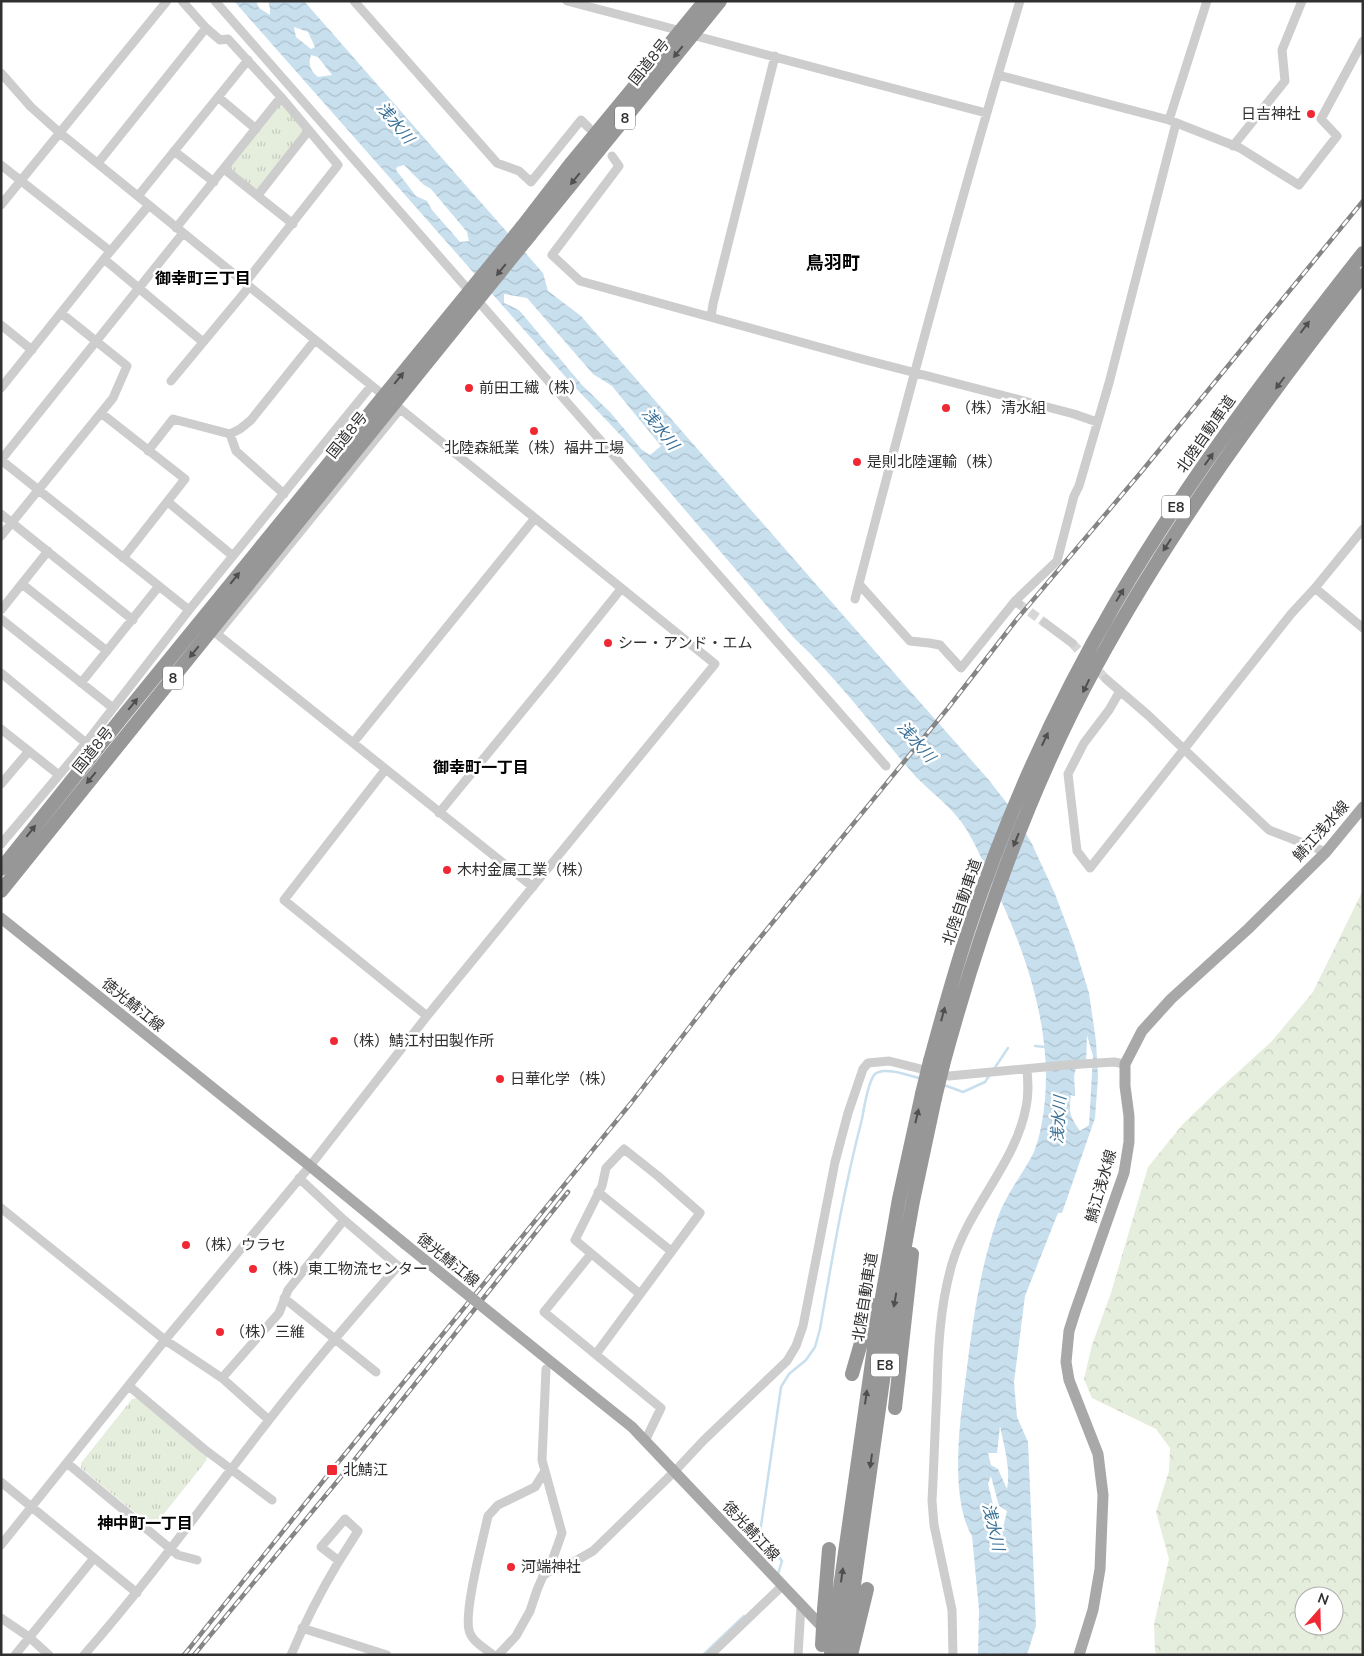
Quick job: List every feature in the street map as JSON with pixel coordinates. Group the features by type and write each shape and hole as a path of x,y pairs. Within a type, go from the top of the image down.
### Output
{"highway":[{"name":"国道8号","path":"686,33 705,1"},
{"name":"国道8号","path":"1,869 124,715 340,460 526,231 569,166 686,33 720,1"},
{"name":"北陸自動車道","path":"937,1063 949,991 972,918 999,845 1025,783 1083,662 1149,547 1194,479 1257,391 1363,253"},
{"name":"北陸自動車道","path":"844,1655 850,1637 891,1324 918,1142 937,1063 1009,857 1034,795 1094,670 1161,554 1206,485 1266,400 1363,275"},
{"name":"国道8号","path":"1,891 214,632 340,460"},
{"name":"北陸自動車道","path":"826,1652 836,1623 878,1320 894,1225 918,1142"},
{"path":"852,1374 869,1317 898,1190 918,1142"},
{"path":"895,1408 918,1142"},
{"path":"826,1652 824,1610 829,1549"},
{"path":"850,1655 850,1637 868,1589"}],"main road":[{"name":"鯖江浅水線","path":"1078,1655 1094,1610 1100,1569 1103,1495 1098,1454 1069,1380 1066,1362 1070,1331 1075,1312 1124,1173 1129,1142 1129,1116 1120,1063 1142,1031 1171,999 1248,929 1326,852 1363,807"},
{"name":"徳光鯖江線","path":"1,918 632,1427 850,1655"}],"street":[{"path":"1,205 167,1"},
{"path":"171,381 338,165 281,96 248,60 228,39 220,40 206,28 182,1"},
{"path":"215,1 886,766"},
{"path":"354,1 498,163 519,171 531,182 581,120 589,128"},
{"path":"567,1 986,113"},
{"path":"855,599 914,372 986,113 1020,1"},
{"path":"859,584 910,641 940,646 961,668 1017,602 1057,561 1074,496 1079,486 1109,382 1172,121 1207,1"},
{"path":"1233,146 1285,82 1282,50 1302,1"},
{"path":"98,163 206,28"},
{"path":"998,75 1172,121 1233,146 1299,185 1337,136 1321,119 1363,41"},
{"path":"711,317 775,56"},
{"path":"138,196 248,60"},
{"path":"1,73 31,108 60,133 715,664 427,1016 310,1166 165,1340 1,1545"},
{"path":"189,610 1,460 140,288 214,182 281,96"},
{"path":"218,97 256,129"},
{"path":"258,195 309,130"},
{"path":"174,151 214,182"},
{"path":"612,156 619,166 552,255 580,281 1097,422"},
{"path":"1,164 22,180 107,255 140,288 203,342"},
{"path":"224,169 293,224"},
{"path":"1,388 4,377 32,350 149,205"},
{"path":"1,536 114,398 127,366 61,313"},
{"path":"1,324 32,350"},
{"path":"148,451 173,420 230,434 240,429 251,420 315,340"},
{"path":"1,844 86,742 189,610 371,386"},
{"path":"400,409 214,632 533,887"},
{"path":"101,413 185,480 123,558"},
{"path":"230,434 236,451 284,494"},
{"path":"168,502 233,556"},
{"path":"1,514 133,620"},
{"path":"353,743 535,518"},
{"path":"1120,691 1109,710 1084,743 1068,774 1077,851 1090,868 1291,614 1315,588 1363,529"},
{"path":"1,610 48,552"},
{"path":"22,584 107,651"},
{"path":"81,683 159,586"},
{"path":"1315,588 1363,628"},
{"path":"440,813 621,589"},
{"path":"1,619 113,708"},
{"path":"1045,623 1072,643"},
{"path":"1,674 86,742"},
{"path":"1106,679 1184,749 1269,830 1326,852"},
{"path":"1,729 59,775"},
{"path":"2,783 29,751"},
{"path":"385,770 284,900 427,1016"},
{"path":"498,1655 516,1636 530,1611 536,1590 543,1576 548,1572 572,1563 593,1550 787,1361 796,1346 803,1326 835,1162 848,1113 863,1069 868,1063 889,1061 949,1076 1120,1063"},
{"path":"953,1655 952,1610 934,1525 932,1500 941,1315 947,1283 958,1246 1006,1157 1022,1123 1028,1098 1028,1069"},
{"path":"596,1354 700,1213 624,1149 606,1168 602,1186 575,1240 640,1294"},
{"path":"84,1655 137,1593 269,1420 334,1339 398,1266 299,1178"},
{"path":"598,1192 671,1251"},
{"path":"1,1208 165,1340 222,1378 269,1420"},
{"path":"222,1378 279,1312 288,1290 344,1220"},
{"path":"591,1254 544,1312 661,1408 645,1441"},
{"path":"284,1298 376,1372"},
{"path":"546,1369 542,1460 562,1533 548,1572"},
{"path":"129,1386 166,1418 272,1500"},
{"path":"68,1463 178,1555 198,1560"},
{"path":"493,1655 474,1640 469,1630 469,1608 488,1516 498,1505 535,1487 545,1471"},
{"path":"1,1482 137,1593"},
{"path":"292,1655 302,1628 323,1588 358,1531 345,1518 321,1546 339,1560"},
{"path":"14,1655 94,1558"},
{"path":"710,1655 782,1586"},
{"path":"798,1655 802,1606"},
{"path":"1,1618 29,1637 49,1655"},
{"path":"302,1628 387,1655"}],"green space":[{"path":"277,105 282,105 305,131 257,192 227,169"},
{"path":"1363,890 1363,1655 1157,1655 1155,1651 1154,1624 1169,1559 1156,1512 1169,1471 1170,1448 1156,1429 1092,1398 1084,1379 1092,1345 1111,1293 1148,1167 1183,1124 1272,1041 1313,992"},
{"path":"138,1398 208,1454 206,1461 155,1525 150,1525 81,1468 81,1463 132,1399"}],"water":[{"name":"浅水川","path":"234,1 256,1 259,8 270,15 268,1 304,1 543,273 548,291 581,316 988,779 1013,811 1032,844 1055,894 1074,944 1089,993 1096,1041 1098,1077 1095,1118 1062,1213 1058,1213 1025,1296 1014,1382 1017,1417 1028,1442 1036,1626 1027,1655 978,1655 979,1610 972,1536 961,1506 958,1469 961,1414 976,1307 985,1261 1001,1209 1035,1148 1042,1122 1046,1091 1042,1029 1036,998 1017,938 978,851 957,817 916,777 842,688 794,638 628,443 570,382","holes":["294,27 308,32 315,47 311,49 296,37","311,55 318,57 332,75 318,77 311,70","404,165 424,185 431,189 467,232 469,241 460,242 432,210 427,201 416,196 396,170 397,167","504,294 527,298 593,374 612,386 661,446 650,455 641,449 610,412 582,385 519,310 504,303","1087,1035 1093,1056 1089,1125 1080,1131 1072,1118 1070,1110 1071,1095 1075,1096 1074,1076 1076,1069 1086,1064","1000,1426 1008,1466 1007,1489 998,1469 991,1465 988,1453 997,1453","991,1476 999,1506 1007,1511 1002,1532 999,1529 988,1484"]}],"waterway":[{"path":"1035,1046 1046,1047"},
{"path":"994,1069 1008,1048"},
{"path":"778,1574 782,1561 760,1533 781,1387 789,1374 806,1360 815,1347 844,1197 866,1096 872,1079 878,1072 883,1071 897,1072 922,1079"},
{"path":"944,1085 963,1092 985,1082 989,1076"},
{"path":"703,1655 744,1616"}],"tunnel":[{"path":"1019,604 1045,623"},
{"path":"1072,643 1106,679"}],"railway":[{"path":"184,1655 631,1103 732,972 948,708 1017,619 1142,471 1363,201"},
{"path":"194,1655 340,1478 568,1192"}],"place":[{"name":"日吉神社","path":"1311,114"},
{"name":"前田工繊（株）","path":"469,388"},
{"name":"（株）清水組","path":"946,408"},
{"name":"北陸森紙業（株）福井工場","path":"534,431"},
{"name":"是則北陸運輸（株）","path":"857,462"},
{"name":"シー・アンド・エム","path":"608,643"},
{"name":"木村金属工業（株）","path":"447,870"},
{"name":"（株）鯖江村田製作所","path":"334,1041"},
{"name":"日華化学（株）","path":"500,1079"},
{"name":"（株）ウラセ","path":"186,1245"},
{"name":"（株）東工物流センター","path":"253,1269"},
{"name":"（株）三維","path":"220,1332"},
{"name":"北鯖江","path":"332,1470"},
{"name":"河端神社","path":"511,1567"}],"district":[{"name":"鳥羽町","path":"833,263"},
{"name":"御幸町三丁目","path":"203,279"},
{"name":"御幸町一丁目","path":"481,768"},
{"name":"神中町一丁目","path":"145,1524"}]}
